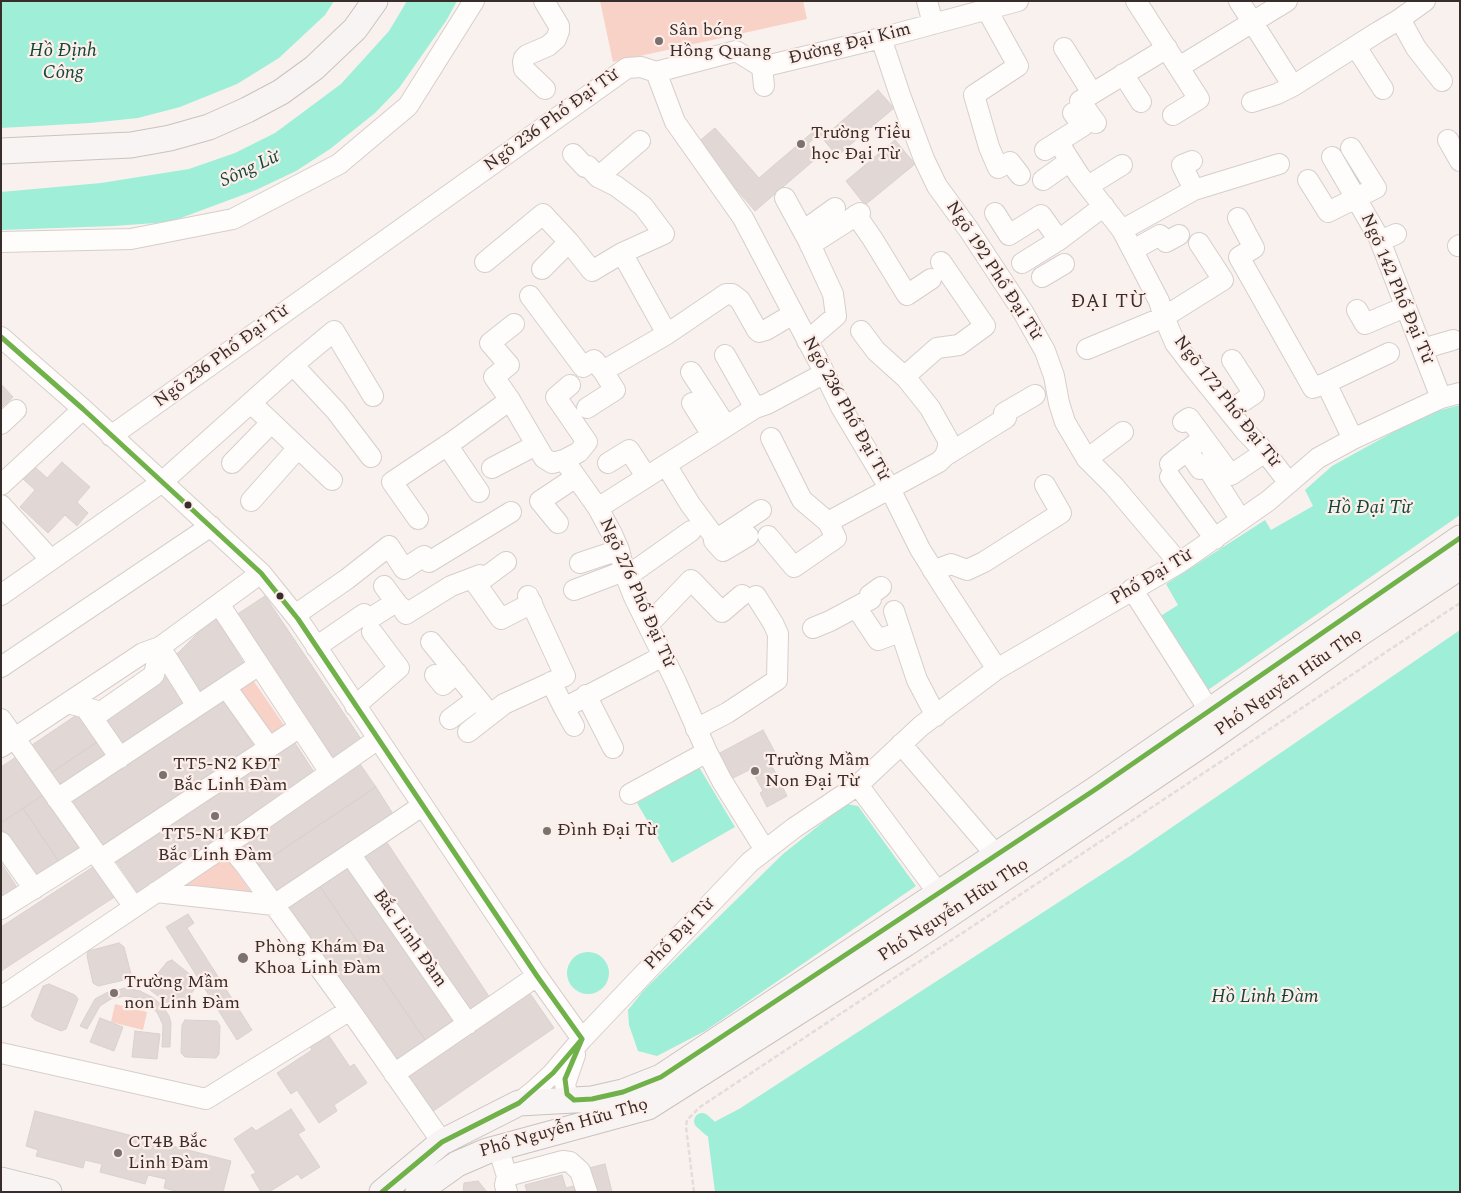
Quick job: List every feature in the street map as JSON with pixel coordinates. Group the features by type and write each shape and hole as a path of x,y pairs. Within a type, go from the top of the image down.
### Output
{"main road":[{"path":"1,151 131,145 170,138 209,127 281,92 314,68 356,28 375,1"},
{"name":"Phố Nguyễn Hữu Thọ","path":"418,1192 464,1160 498,1148 648,1107 897,949 989,870 1096,789 1460,538"},
{"name":"Phố Nguyễn Hữu Thọ","path":"382,1192 442,1142 519,1103 592,1100 624,1092 661,1077 939,894 989,870 1204,743 1362,632 1460,567"},
{"path":"443,1192 454,1171 464,1160"},
{"path":"1,1180 50,1192"}],"street":[{"path":"1,242 131,239 233,219 339,164 408,106 474,1"},
{"path":"544,1 560,31 548,46 527,55 523,62 524,69 545,89"},
{"path":"927,1 933,24"},
{"name":"Đường Đại Kim","path":"656,72 736,51 763,77 881,38 1018,1"},
{"path":"1136,1 1199,100 1173,115"},
{"path":"1239,1 1294,86"},
{"path":"1179,67 1287,1"},
{"path":"1252,102 1294,86 1425,1"},
{"path":"987,10 1018,66 974,95 989,147 998,168 1010,162 1020,174"},
{"path":"1400,19 1416,48 1442,81"},
{"name":"Ngõ 192 Phố Đại Từ","path":"881,38 924,159 937,186 969,230 1023,312 1045,351 1054,376 1065,422 1088,459 1179,564"},
{"path":"1356,46 1383,89"},
{"path":"1064,48 1092,93"},
{"path":"1096,123 1080,101 1167,48"},
{"name":"Ngõ 236 Phố Đại Từ","path":"111,436 627,68 641,67 656,72 675,122 743,218 841,407 890,488 920,549 997,669"},
{"path":"1123,74 1141,102"},
{"name":"Ngõ 172 Phố Đại Từ","path":"1073,113 1083,126 1051,146 1070,161 1122,230 1159,301 1176,343 1245,431 1265,452 1289,483"},
{"path":"1448,140 1460,161"},
{"path":"598,177 640,141"},
{"path":"1308,180 1328,212 1376,188 1351,148"},
{"path":"485,262 543,214 592,271 622,253 664,234 643,206 616,186 598,177 573,154"},
{"name":"Ngõ 142 Phố Đại Từ","path":"1332,157 1357,198 1388,237 1405,307 1422,349 1450,396"},
{"path":"1043,180 1070,161"},
{"path":"1192,161 1182,165 1194,190"},
{"path":"1088,186 1122,164"},
{"path":"1122,230 1194,190 1279,164"},
{"path":"785,198 833,294 836,316 808,341"},
{"path":"1022,263 1054,244 1104,206"},
{"path":"806,238 835,208"},
{"path":"995,213 1009,235 1041,215 1062,265 1042,277"},
{"path":"806,238 858,214 907,295 936,271 985,326 958,345 937,348 912,370 906,378"},
{"path":"1238,218 1254,248 1239,257 1313,388 1388,353"},
{"path":"1132,250 1160,235 1166,242 1179,235"},
{"path":"542,269 569,242"},
{"path":"1087,349 1164,317 1223,280 1199,243"},
{"path":"622,253 667,334"},
{"path":"603,371 667,334 726,294 732,294 740,300 759,332 766,330 793,314"},
{"path":"530,296 582,367 594,360 615,390 587,408"},
{"path":"1357,310 1364,324 1405,307"},
{"path":"514,324 490,343 509,366 494,377 510,400 544,458 552,463 564,460 579,452 587,442 556,397 570,385"},
{"path":"1,595 162,482 334,331 373,396"},
{"path":"860,331 876,351 906,378 930,408 948,440 945,456"},
{"path":"1,337 83,409 261,573 294,615 582,1039 565,1079 567,1094 574,1100"},
{"path":"1422,349 1445,339"},
{"path":"725,355 755,408"},
{"path":"1229,411 1254,394 1232,360"},
{"path":"293,365 336,411 371,457"},
{"path":"691,372 719,431"},
{"path":"598,508 755,408 768,404 824,374"},
{"path":"1326,383 1353,439"},
{"path":"828,522 940,462 945,456 1006,418 1004,413 1035,396"},
{"name":"Phố Đại Từ","path":"519,1103 536,1090 750,862 858,785 921,726 997,669 1132,589 1179,564 1241,520 1318,458 1353,439 1450,396"},
{"path":"418,518 392,482 448,445 510,400"},
{"path":"692,402 719,431"},
{"path":"250,403 332,480"},
{"path":"1,484 83,409"},
{"path":"1,424 16,410"},
{"path":"1183,422 1188,418 1231,475 1265,452"},
{"path":"232,463 271,423"},
{"path":"1088,459 1123,432"},
{"path":"666,464 690,504 716,539 714,541 723,551 758,536 794,567 836,538 828,522 802,500 772,438"},
{"path":"448,445 479,492"},
{"path":"492,468 536,445"},
{"path":"1215,539 1170,471 1192,446 1200,469 1205,464 1241,520"},
{"path":"251,501 298,448"},
{"path":"608,463 629,450 646,476"},
{"name":"Ngõ 276 Phố Đại Từ","path":"564,460 598,508 612,534 634,597 707,752 722,781 765,850"},
{"path":"558,523 540,501 576,477"},
{"path":"933,571 950,564 967,570 984,562 1061,514 1045,484"},
{"path":"1,505 50,559"},
{"path":"716,539 762,510"},
{"path":"294,615 347,579 389,546 404,569 424,556 429,562 433,560 511,512"},
{"path":"1,667 211,526"},
{"path":"574,590 625,574 691,531"},
{"path":"580,563 619,550"},
{"path":"433,560 451,586"},
{"path":"384,586 406,614 451,586 480,575 483,578 506,562"},
{"path":"8,742 76,705 143,653 160,647 261,573"},
{"path":"450,719 484,707 504,704 565,676 530,600 501,619 472,578"},
{"path":"648,625 688,578 723,614 749,595 774,623 778,634 777,680 726,713 696,729"},
{"path":"813,628 856,607 871,598 870,595 882,587"},
{"path":"1132,589 1209,710"},
{"path":"316,647 364,614 369,620 396,602"},
{"path":"219,604 329,771"},
{"path":"856,607 878,640 900,632"},
{"path":"894,612 917,680 936,716"},
{"path":"355,706 399,668 372,632"},
{"path":"431,642 484,707"},
{"path":"160,647 197,706"},
{"path":"564,708 663,656"},
{"path":"57,799 259,664"},
{"path":"435,675 443,684 457,674"},
{"path":"551,682 574,726"},
{"path":"226,686 269,748"},
{"path":"586,695 613,748"},
{"path":"76,705 120,758"},
{"path":"468,732 484,707"},
{"path":"1,719 8,742 57,799 134,907"},
{"path":"1,909 97,855 300,727"},
{"path":"1,997 228,844 329,771 378,739"},
{"path":"901,744 989,870"},
{"path":"630,794 707,752"},
{"path":"858,785 939,894"},
{"path":"156,892 274,905 422,806"},
{"path":"1,842 34,889"},
{"path":"228,844 350,1010 442,1142"},
{"name":"Bắc Linh Đàm","path":"350,854 468,1024"},
{"path":"394,1074 538,976"},
{"path":"1,1054 206,1099 350,1010"},
{"path":"498,1148 507,1184 563,1161 570,1162 580,1171 587,1192"}],"path":[{"path":"694,1192 686,1127 687,1120 700,1107 1460,603"}],"shaded area":[{"name":"Sân bóng Hồng Quang","path":"600,1 803,1 807,19 613,62"},
{"path":"253,680 286,728 269,740 236,692"},
{"path":"214,858 228,860 256,899 175,886"},
{"path":"115,1004 147,1012 143,1030 111,1022"}],"water":[{"name":"Hồ Định Công","path":"1,1 334,1 325,15 279,58 237,84 180,107 138,118 1,128"},
{"name":"Sông Lừ","path":"407,1 457,1 446,21 399,88 375,113 330,149 296,171 256,190 170,222 1,230 1,192 101,183 189,169 235,153 275,133 341,84 389,31"},
{"name":"Hồ Đại Từ","path":"1460,405 1460,515 1208,690 1159,617 1178,605 1166,584 1265,520 1271,530 1313,506 1305,490 1332,466 1426,414"},
{"name":"Hồ Linh Đàm","path":"1460,630 1460,1192 715,1192 708,1137 716,1121 739,1109 1130,856"},
{"path":"699,767 735,827 672,863 637,803"},
{"path":"846,804 858,806 916,886 705,1031 657,1056 638,1051 629,1025 628,1010 644,990 783,854"},
{"path":"588,952 603,958 609,973 603,988 588,994 573,988 567,973 573,958"}],"building":[{"path":"878,90 894,108 837,156 819,134 808,144 819,156 755,211 697,143 715,128 759,178 821,125 828,133"},
{"path":"895,140 915,164 865,205 846,181"},
{"path":"1,384 13,397 1,408"},
{"path":"62,462 90,487 77,502 88,513 77,526 65,515 48,533 20,507 35,490 22,478 33,465 47,478"},
{"path":"265,596 361,739 329,760 233,617"},
{"path":"215,616 246,667 199,700 174,657"},
{"path":"169,675 188,705 120,748 101,718"},
{"name":"TT5-N2 KĐT Bắc Linh Đàm","path":"222,699 256,749 104,851 71,801"},
{"path":"81,712 100,740 48,775 29,747"},
{"path":"763,730 777,756 769,760 787,796 767,807 760,793 763,791 751,769 729,780 716,755"},
{"path":"100,740 112,758 60,793 48,775"},
{"name":"TT5-N1 KĐT Bắc Linh Đàm","path":"293,740 314,772 138,893 116,861"},
{"path":"19,755 45,794 1,823 1,767"},
{"path":"360,764 376,787 255,868 239,845"},
{"path":"376,787 395,817 274,898 255,868"},
{"path":"45,794 83,850 61,865 23,808"},
{"path":"23,808 61,865 36,881 1,830 1,823"},
{"path":"386,841 492,1001 469,1016 363,857"},
{"path":"1,863 18,889 1,900"},
{"path":"350,863 456,1018 425,1040 319,885"},
{"path":"96,865 116,896 1,971 1,927"},
{"path":"319,885 425,1040 393,1061 287,907"},
{"path":"188,914 194,923 187,928 252,1030 237,1040 166,927"},
{"path":"119,943 124,947 131,974 129,979 98,986 93,983 87,956 88,951"},
{"path":"172,960 197,980 197,986 180,1008 175,1009 150,990 149,984 167,962"},
{"path":"49,984 75,995 78,999 66,1029 61,1031 35,1020 31,1016 43,986"},
{"path":"125,988 140,991 162,1005 171,1023 170,1047 162,1047 163,1025 158,1014 150,1004 138,998 125,996 111,999 100,1006 87,1029 80,1026 95,999 106,993"},
{"path":"529,992 554,1028 429,1114 404,1078"},
{"path":"100,1018 123,1027 114,1051 90,1042"},
{"path":"185,1020 217,1021 220,1026 219,1054 216,1058 185,1057 181,1053 182,1025"},
{"path":"135,1031 160,1034 157,1059 132,1057"},
{"path":"327,1033 350,1067 354,1064 367,1083 334,1105 337,1111 319,1123 297,1090 291,1094 277,1073 312,1050 309,1045"},
{"path":"291,1109 305,1130 298,1134 320,1167 301,1179 298,1174 269,1192 261,1192 251,1175 256,1173 234,1139 252,1127 256,1131"},
{"name":"CT4B Bắc Linh Đàm","path":"35,1111 231,1161 223,1192 179,1192 164,1188 166,1179 148,1175 145,1184 100,1172 102,1164 85,1160 83,1168 36,1156 38,1150 26,1146"},
{"path":"605,1164 612,1192 595,1192 589,1168"},
{"path":"562,1175 566,1188 573,1186 575,1192 527,1192 525,1185"},
{"path":"478,1181 487,1192 463,1192 464,1183"}],"waterway":[{"path":"702,1121 711,1129"}],"transit line":[{"path":"1,337 83,409 261,573 298,619 537,976 582,1039"},
{"path":"582,1039 565,1079 567,1094 574,1100 592,1099 623,1092 661,1077 1096,789 1460,538"},
{"path":"382,1192 442,1142 519,1103 553,1073 582,1039"}],"place":[{"name":"Sân bóng Hồng Quang","path":"659,41"},
{"name":"Trường Tiểu học Đại Từ","path":"801,144"},
{"name":"Trường Mầm Non Đại Từ","path":"755,771"},
{"name":"TT5-N2 KĐT Bắc Linh Đàm","path":"163,775"},
{"name":"TT5-N1 KĐT Bắc Linh Đàm","path":"215,816"},
{"name":"Đình Đại Từ","path":"547,831"},
{"name":"Phòng Khám Đa Khoa Linh Đàm","path":"243,958"},
{"name":"Trường Mầm non Linh Đàm","path":"114,993"},
{"name":"CT4B Bắc Linh Đàm","path":"118,1153"}],"district":[{"name":"ĐẠI TỪ","path":"1108,303"}]}
